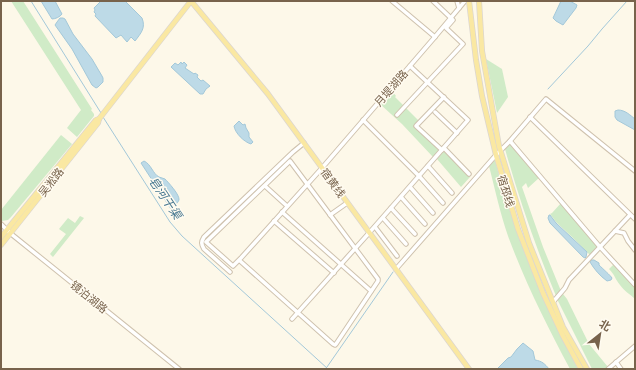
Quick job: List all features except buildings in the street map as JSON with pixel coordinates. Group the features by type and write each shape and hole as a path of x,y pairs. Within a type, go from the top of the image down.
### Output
{"main road":[{"name":"吴淞路","path":"1,245 9,231 98,123 99,119 191,1"},
{"name":"宿黄线","path":"191,1 265,90 470,369"},
{"name":"宿邳线","path":"469,1 482,96 496,155 521,236 563,336 581,369"},
{"name":"宿邳线","path":"479,1 482,51 501,150 529,244 563,327 587,369"},
{"name":"吴淞路","path":"1,237 9,231"}],"street":[{"path":"392,1 435,37"},
{"path":"397,115 463,44 446,28 453,20 433,1"},
{"path":"457,1 458,8"},
{"name":"月堤湖路","path":"239,260 322,168 465,1"},
{"path":"292,318 383,218 468,120 410,66"},
{"path":"444,98 416,126 469,174"},
{"path":"396,269 546,99 635,171"},
{"path":"435,112 457,133"},
{"path":"530,117 635,219"},
{"path":"363,120 419,176 443,203"},
{"path":"510,141 600,247 635,285"},
{"path":"230,272 204,249 202,242 204,237 304,143"},
{"path":"290,161 378,279 335,345 239,260 233,266 206,242 264,187 290,161"},
{"path":"428,166 452,193"},
{"path":"259,184 287,206"},
{"path":"410,186 433,213"},
{"path":"401,197 424,224"},
{"path":"330,215 347,203"},
{"path":"391,208 415,234"},
{"path":"282,212 371,291"},
{"path":"553,302 565,288 569,280 630,215"},
{"path":"383,218 406,244"},
{"path":"274,221 334,273"},
{"name":"镜泊湖路","path":"1,224 179,369"},
{"path":"374,227 397,256"},
{"path":"615,231 624,233 635,250"},
{"path":"608,369 635,346"},
{"path":"616,362 622,369"}],"green space":[{"path":"11,1 23,1 92,109 91,110 94,116 77,137 67,128 81,110"},
{"path":"486,59 502,69 508,97 497,113"},
{"path":"392,91 396,96 395,97 420,122 416,126 440,149 433,157 402,124 380,104"},
{"path":"61,135 72,144 11,217 8,220 2,221 1,210"},
{"path":"511,143 540,177 528,188 526,183 522,187 543,247 561,291 556,296 528,223 510,168 505,149"},
{"path":"444,151 470,177 461,187 437,159"},
{"path":"495,160 511,214 530,267 578,369 570,369 553,337 508,236 502,219 489,166"},
{"path":"562,202 599,247 591,256 556,222 550,214"},
{"path":"80,216 84,218 53,257 50,254 66,234 59,229 68,218 75,223"},
{"path":"614,264 635,286 635,299 625,291 609,269"},
{"path":"563,294 567,299 589,344 608,367 605,369 592,369 558,301 558,298"}],"water":[{"path":"41,1 55,1 62,14 57,18 52,19"},
{"path":"101,1 125,1 142,18 143,28 135,41 131,37 127,42 121,35 116,38 95,16 96,14 94,12 94,8"},
{"path":"561,1 570,1 577,5 563,25 553,18"},
{"path":"60,18 65,19 73,34 92,59 102,76 103,82 98,87 96,88 92,85 72,49 55,25"},
{"path":"181,62 182,64 184,62 187,65 185,68 198,75 197,77 201,81 203,80 210,86 203,94 200,94 171,67 175,63 178,65"},
{"path":"618,110 629,114 635,119 635,130 617,120 615,117 615,111"},
{"path":"239,121 243,125 245,124 249,137 253,142 251,144 243,139 236,131 234,126"},
{"path":"144,161 157,176 165,179 178,195 179,200 177,204 171,209 141,163"},
{"path":"549,215 587,252 585,258 550,223 548,218"},
{"path":"591,260 599,263 599,265 612,278 611,280 607,281 595,270 590,262"},
{"path":"523,343 533,351 535,360 540,361 549,369 497,369 511,357"}],"waterway":[{"name":"皂河干渠","path":"31,1 101,113"},
{"path":"548,89 627,1"},
{"name":"皂河干渠","path":"103,117 170,222 182,236 328,369"},
{"path":"327,367 393,272"}]}
